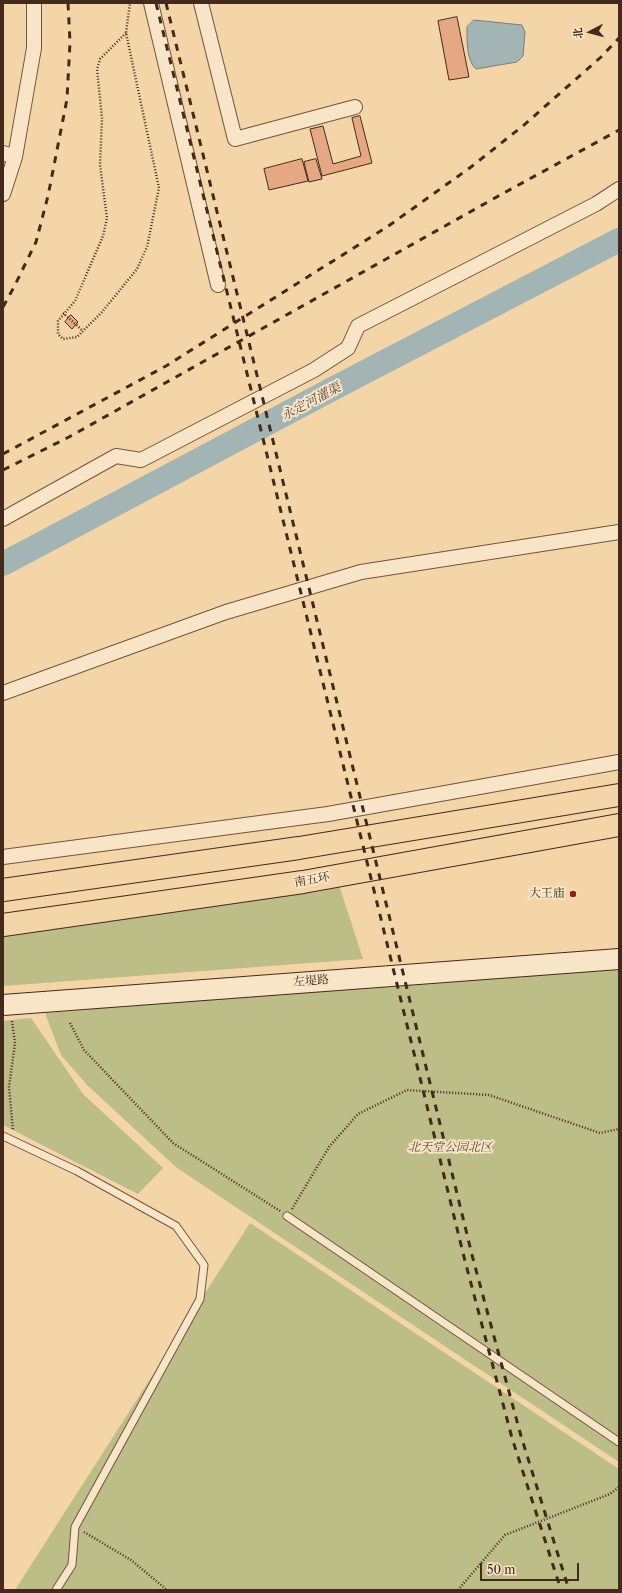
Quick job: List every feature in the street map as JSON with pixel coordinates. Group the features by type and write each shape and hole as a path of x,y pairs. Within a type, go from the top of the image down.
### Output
{"highway":[{"path":"3,890 299,848 619,795"},
{"name":"南五环","path":"3,925 303,882 619,825"}],"main road":[{"name":"左堤路","path":"7,1009 619,959"}],"street":[{"path":"3,194 9,155 34,48 34,3"},
{"path":"151,3 218,285"},
{"path":"201,3 235,139 354,107"},
{"path":"3,519 116,456 141,460 314,370 348,348 358,326 596,204 619,189"},
{"path":"3,693 226,612 361,572 619,532"},
{"path":"3,857 328,814 619,762"}],"lane":[{"path":"3,1136 77,1171 176,1226 204,1265 200,1299 75,1527 72,1565 56,1590"},
{"path":"287,1216 619,1442"}],"path":[{"path":"126,33 100,59 97,69 102,118 100,165 107,218 103,236 75,301 63,313 58,321 58,334 63,339 77,337 102,312 137,269 147,247 159,188 126,33 130,3"},
{"path":"63,313 83,331"},
{"path":"7,1009 15,1043 9,1086 14,1141"},
{"path":"70,1023 84,1050 173,1143 287,1216 300,1199 329,1147 358,1114 407,1090 489,1095 600,1132 619,1129"},
{"path":"458,1590 504,1535 610,1494 619,1487"},
{"path":"75,1527 131,1560 167,1590"}],"green space":[{"path":"339,885 363,959 3,986 3,936"},
{"name":"北天堂公园北区","path":"619,968 619,1462 177,1168 87,1085 61,1055 45,1013 437,980"},
{"path":"31,1018 83,1094 163,1168 138,1194 3,1125 3,1021"},
{"path":"250,1223 619,1469 619,1590 15,1590"}],"shaded area":[{"path":"474,20 522,25 525,32 523,56 517,62 476,69 470,60 467,44 467,27"}],"building":[{"path":"457,17 469,77 449,80 438,21"},
{"path":"360,116 372,163 322,176 310,129 323,126 333,164 361,156 352,118"},
{"path":"302,159 308,181 269,190 264,169"},
{"path":"316,159 322,179 309,182 304,162"},
{"path":"71,315 78,322 72,329 65,322"}],"waterway":[{"name":"永定河灌渠","path":"3,564 338,386 619,240"}],"railway":[{"path":"3,307 36,242 48,196 67,99 70,42 68,3"},
{"path":"156,3 465,1261 512,1438 561,1590"},
{"path":"166,3 473,1259 521,1436 569,1590"},
{"path":"3,454 166,366 387,227 471,167 524,125 601,57 619,38"},
{"path":"3,470 69,437 619,130"}],"place":[{"name":"大王庙","path":"573,894"}]}
